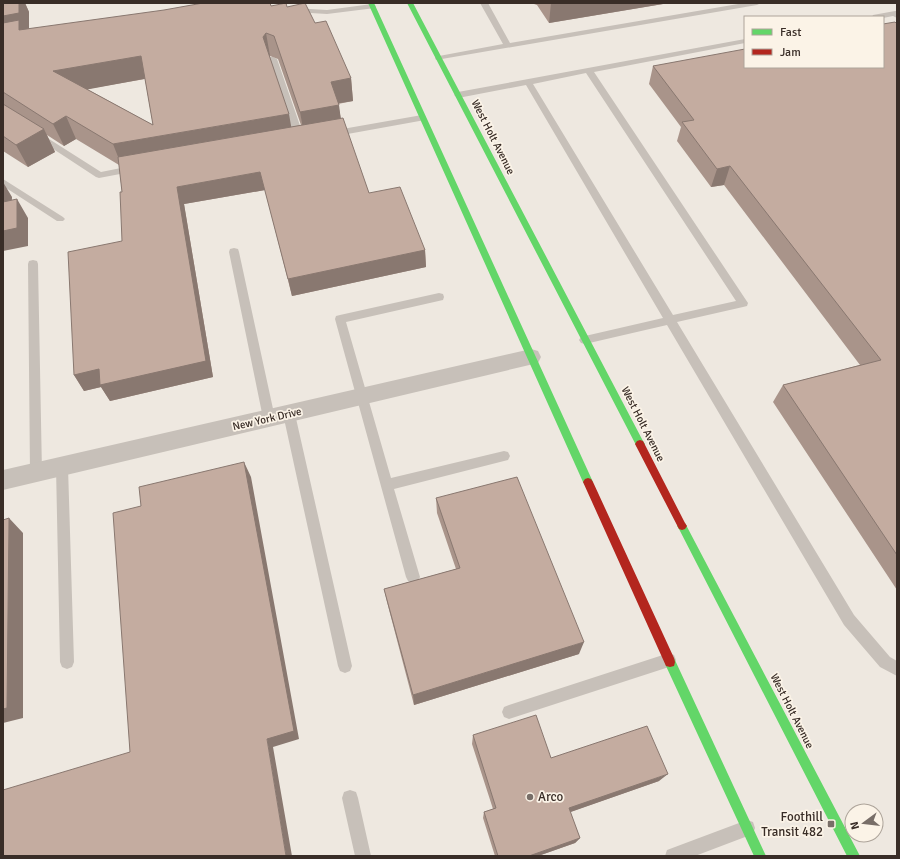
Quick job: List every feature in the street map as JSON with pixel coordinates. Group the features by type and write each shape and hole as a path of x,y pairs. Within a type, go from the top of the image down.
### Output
{"main road":[{"name":"West Holt Avenue","path":"410,3 854,856"},
{"path":"372,5 669,660 760,856"}],"street":[{"name":"New York Drive","path":"3,480 531,357"}],"lane":[{"path":"484,3 508,46"},
{"path":"439,58 720,6 757,3"},
{"path":"284,8 327,12 372,5"},
{"path":"882,16 895,14 897,16"},
{"path":"458,95 744,41"},
{"path":"273,58 304,139 289,142"},
{"path":"585,340 743,303 589,70"},
{"path":"528,82 849,620 884,662 897,669"},
{"path":"323,135 422,118"},
{"path":"29,129 99,174 145,167"},
{"path":"3,182 60,219"},
{"path":"234,252 345,666"},
{"path":"33,264 36,472"},
{"path":"413,577 340,319 439,297"},
{"path":"386,485 504,456"},
{"path":"62,467 67,662"},
{"path":"509,712 669,660"},
{"path":"350,798 363,856"},
{"path":"673,856 746,828"}],"building":[{"path":"3,3 19,3 19,13 3,16"},
{"path":"203,3 270,3 271,6 286,3 287,7 305,3 315,23 326,21 351,78 331,82 339,105 300,112 274,36 266,33 263,37 289,114 113,144 66,116 53,124 3,92 3,23 19,20 19,30 164,10","holes":["141,56 153,125 53,71"]},
{"path":"895,22 897,24 897,555 783,385 881,360 730,166 717,169 682,122 694,120 653,66 744,49 744,68 884,68 884,24"},
{"path":"3,104 44,129 16,145 3,136"},
{"path":"343,118 369,193 400,187 425,250 288,279 260,172 177,187 206,361 100,385 99,369 74,375 68,252 122,241 120,192 122,192 118,157"},
{"path":"17,199 17,228 3,231 3,202"},
{"path":"244,462 294,731 267,739 286,856 3,856 3,790 130,752 113,513 141,506 139,487"},
{"path":"517,477 584,642 413,695 384,589 460,568 436,498"},
{"path":"9,518 7,708 3,709 3,520"},
{"path":"536,715 551,758 647,726 668,774 569,808 580,838 529,856 498,856 484,812 496,808 473,735"}],"traffic: fast":[{"path":"371,3 588,482"},
{"path":"410,3 640,444"},
{"path":"682,526 854,856"},
{"path":"670,662 760,856"}],"traffic: jam":[{"path":"640,444 682,526"},
{"path":"588,482 670,662"}],"place":[{"name":"Arco","path":"530,797"},
{"name":"Foothill Transit 482","path":"831,824"}]}
